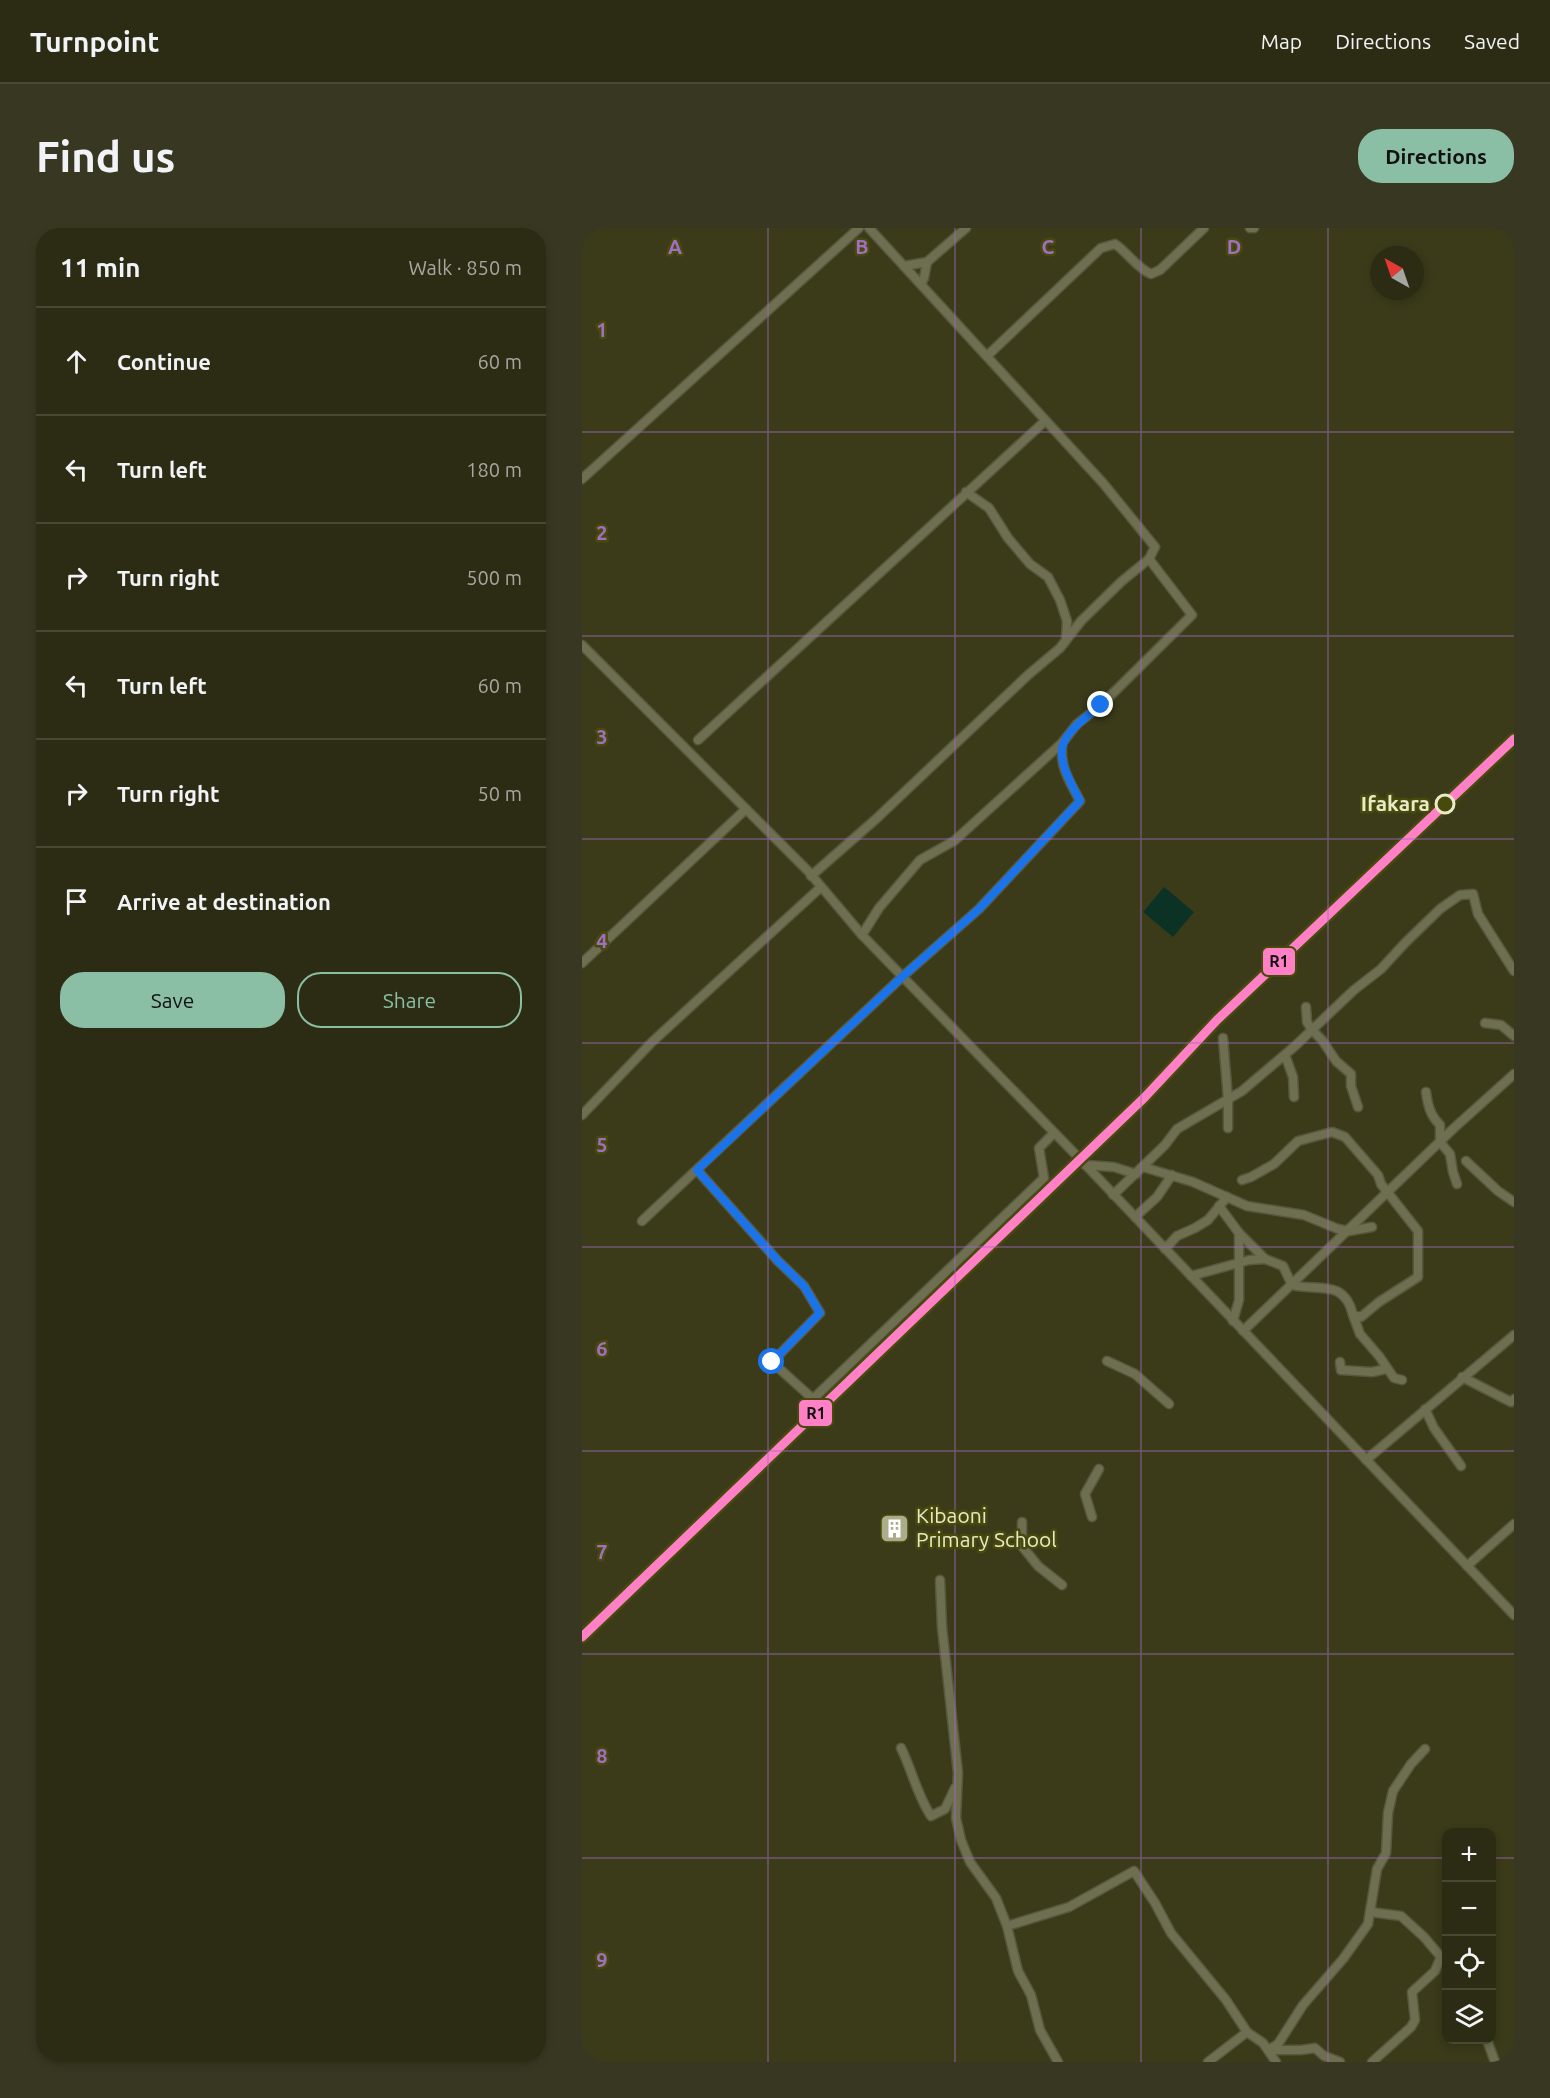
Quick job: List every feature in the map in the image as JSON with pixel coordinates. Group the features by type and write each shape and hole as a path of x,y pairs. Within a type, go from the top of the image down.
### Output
{"street":[{"path":"582,479 859,228"},
{"path":"811,876 876,819 1028,675 1060,648 1081,621 1122,581 1149,559 1155,547 1102,483 869,228"},
{"path":"904,266 927,262 966,228"},
{"path":"987,356 1101,248 1115,244 1126,252 1142,270 1151,274 1160,270 1204,228"},
{"path":"921,284 927,262"},
{"path":"698,740 1045,420"},
{"path":"966,492 989,508 1008,538 1030,564 1048,577 1060,600 1067,621 1066,639"},
{"path":"862,935 879,908 920,860 954,841 1062,743 1077,724 1101,705 1192,615 1149,559"},
{"path":"582,645 808,871 862,935 1135,1217 1514,1615"},
{"path":"642,1221 902,977 979,909 1080,801 1064,772 1061,758 1062,743"},
{"path":"582,963 746,809"},
{"path":"582,1114 652,1042 820,887"},
{"path":"1113,1195 1165,1145 1176,1129 1242,1091 1285,1055 1354,990 1381,969 1404,943 1440,909 1460,895 1473,894 1478,914 1514,971"},
{"path":"1305,1007 1307,1022 1312,1030 1336,1061 1351,1074 1351,1086 1358,1107"},
{"path":"1485,1023 1501,1025 1514,1036"},
{"path":"1223,1038 1228,1128"},
{"path":"1285,1055 1293,1077 1294,1097"},
{"path":"1243,1331 1514,1074"},
{"path":"1426,1092 1428,1110 1440,1125 1440,1142 1450,1154 1458,1184"},
{"path":"1242,1180 1274,1164 1298,1141 1332,1132 1345,1137 1378,1175 1381,1184 1418,1231 1418,1277 1379,1302 1361,1317 1353,1315"},
{"path":"697,1170 778,1261 804,1286 820,1313 772,1362 813,1399 1044,1178 1039,1148 1054,1133"},
{"path":"1466,1161 1498,1191 1514,1202"},
{"path":"1085,1165 1114,1167 1136,1174"},
{"path":"1143,1167 1193,1182 1246,1206 1304,1215 1338,1229 1349,1231 1372,1227"},
{"path":"1135,1217 1157,1197 1172,1175"},
{"path":"1165,1249 1177,1236 1208,1220 1227,1197"},
{"path":"1219,1206 1239,1233 1265,1259 1283,1266 1292,1285 1303,1288 1324,1287 1338,1291 1347,1301 1360,1334 1394,1378 1402,1380"},
{"path":"1233,1321 1239,1300 1239,1233"},
{"path":"1191,1276 1238,1262 1265,1259"},
{"path":"1366,1460 1514,1335"},
{"path":"1107,1362 1135,1374 1169,1404"},
{"path":"1340,1362 1341,1370 1372,1372 1386,1369"},
{"path":"1462,1377 1512,1402 1514,1399"},
{"path":"1425,1409 1434,1428 1461,1466"},
{"path":"1092,1517 1085,1494 1099,1469"},
{"path":"1022,1522 1022,1546 1038,1566 1062,1585"},
{"path":"1467,1566 1514,1524"},
{"path":"939,1580 958,1773 956,1818 970,1862 996,1898 1007,1926 1018,1971 1031,1995 1040,2030 1055,2061"},
{"path":"901,1748 912,1770 923,1804 931,1816 945,1809 957,1785"},
{"path":"1268,2050 1278,2044 1303,2005 1343,1959 1368,1924 1377,1869 1386,1853 1388,1813 1392,1791 1425,1749"},
{"path":"1007,1926 1069,1907 1134,1871 1171,1933 1227,2000 1247,2032 1263,2043 1276,2062"},
{"path":"1370,1912 1401,1916 1442,1955"},
{"path":"1372,2062 1411,2027 1415,2020 1412,1992 1435,1971 1442,1960"},
{"path":"1208,2062 1247,2032"},
{"path":"1488,2044 1495,2062"},
{"path":"1268,2050 1315,2048 1340,2062"}],"shaded area":[{"path":"1164,887 1194,912 1173,937 1143,912"}],"transit line":[{"name":"R1","path":"582,1637 1144,1098 1217,1020 1514,739"}],"place":[{"name":"Ifakara","path":"1445,804"},
{"name":"Kibaoni Primary School","path":"895,1528"}],"route":[{"path":"772,1362 820,1313 804,1286 778,1261 697,1170 902,977 979,909 1080,801 1064,772 1061,758 1062,743 1077,724 1101,705"}]}
